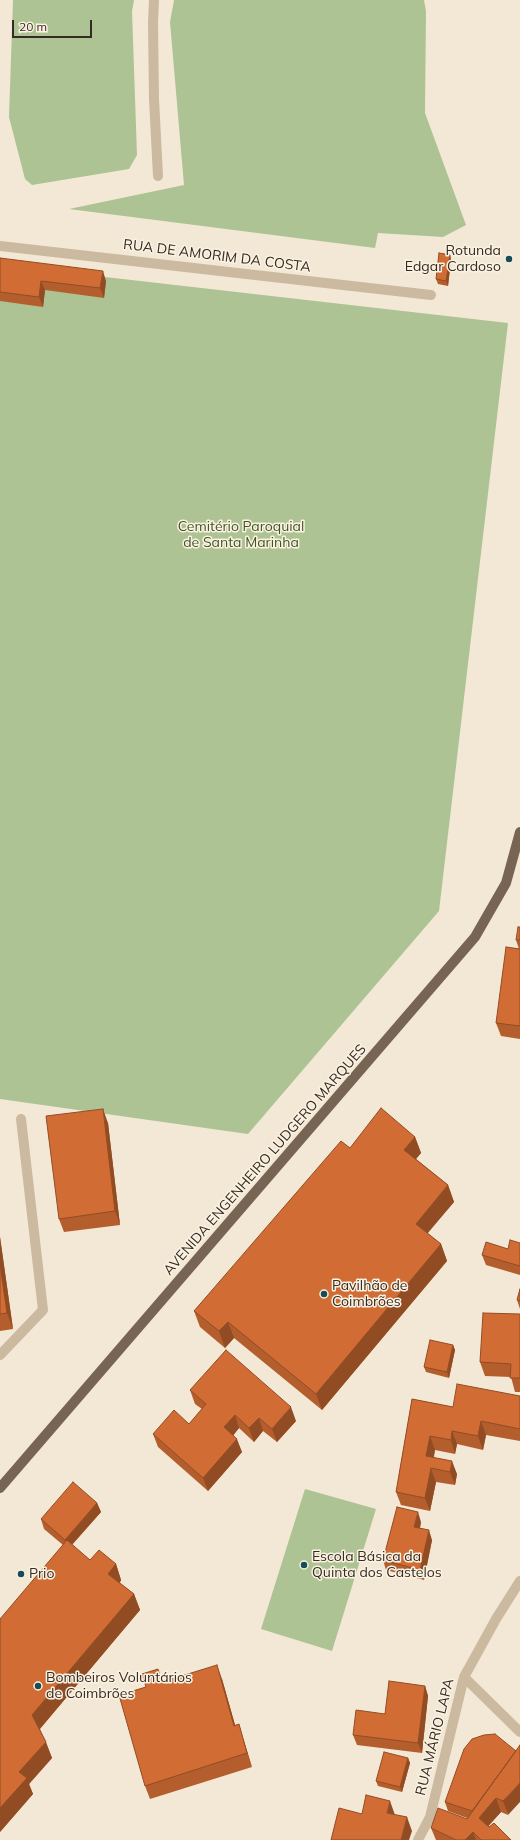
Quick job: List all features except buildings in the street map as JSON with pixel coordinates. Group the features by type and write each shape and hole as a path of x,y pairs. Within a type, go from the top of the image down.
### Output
{"main road":[{"name":"AVENIDA ENGENHEIRO LUDGERO MARQUES","path":"0,1488 476,937 506,883 520,832"}],"street":[{"path":"154,0 152,23 158,176"},
{"name":"RUA DE AMORIM DA COSTA","path":"0,246 431,295"},
{"path":"0,1355 43,1310 21,1119"},
{"name":"RUA MÁRIO LAPA","path":"418,1840 430,1817 464,1676 496,1619 520,1581"},
{"path":"464,1676 520,1732"}],"green space":[{"path":"13,0 134,0 132,11 137,155 129,169 32,185 25,179 9,117"},
{"path":"174,0 424,0 426,11 425,113 466,225 443,237 378,233 375,248 69,209 184,185 170,22"},
{"name":"Cemitério Paroquial de Santa Marinha","path":"0,265 508,323 439,911 248,1134 0,1099"},
{"path":"305,1489 376,1509 332,1651 261,1629"}],"place":[{"name":"Rotunda Edgar Cardoso","path":"509,259"},
{"name":"Pavilhão de Coimbrões","path":"324,1294"},
{"name":"Escola Básica da Quinta dos Castelos","path":"304,1565"},
{"name":"Prio","path":"21,1574"},
{"name":"Bombeiros Voluntários de Coimbrões","path":"38,1686"}]}
